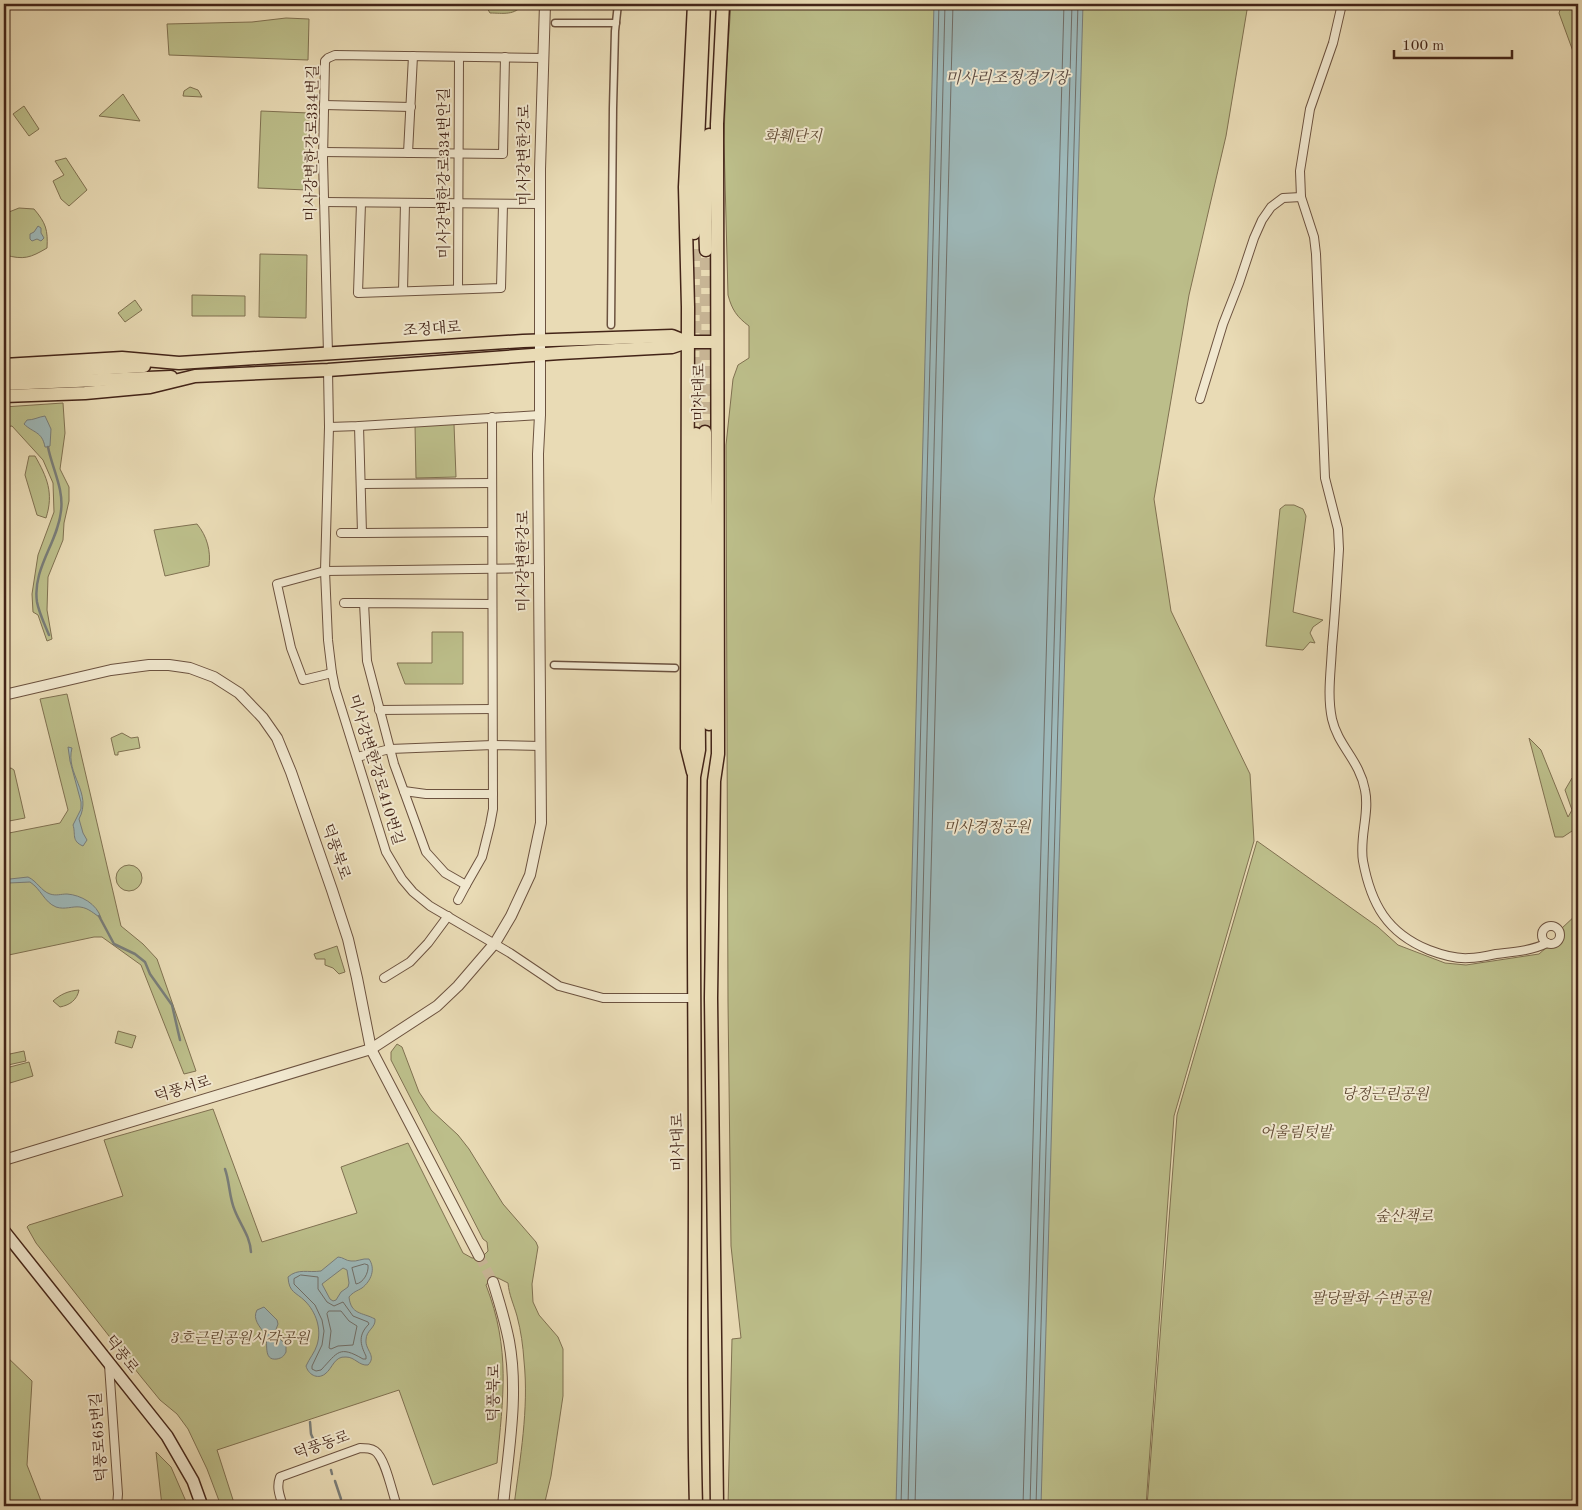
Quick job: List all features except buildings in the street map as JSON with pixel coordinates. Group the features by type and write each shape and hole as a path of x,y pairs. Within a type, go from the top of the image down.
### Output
{"main road":[{"name":"미사대로","path":"694,4 685,187 696,249"},
{"name":"미사대로","path":"694,777 687,748 687,342 696,249 695,213 704,4"},
{"name":"미사대로","path":"696,249 705,222 715,4"},
{"name":"미사대로","path":"717,1506 711,998 714,781 718,754 717,124 723,4"},
{"path":"696,249 692,256 698,258 708,256 713,252 717,242"},
{"name":"조정대로","path":"4,374 124,368 539,340 672,336 687,342 716,342"},
{"name":"조정대로","path":"4,384 328,370 539,355 672,348 687,342"},
{"name":"조정대로","path":"4,365 122,358 179,363"},
{"name":"조정대로","path":"4,396 150,387 195,376"},
{"name":"미사대로","path":"696,1506 694,1426 695,1185 693,998 694,777 699,750 700,433 709,750 714,781"},
{"name":"덕풍로","path":"4,1231 167,1436 192,1481 202,1506"}],"street":[{"name":"미사강변한강로","path":"371,1049 437,1006 458,986 495,943 511,916 530,875 541,823 538,454 540,414 542,58 545,4"},
{"path":"611,325 613,108 618,4"},
{"path":"1342,4 1333,43 1310,109 1300,170 1301,196 1314,237 1316,254 1325,478 1338,529 1339,549 1330,708 1338,737 1358,767 1365,788 1366,807 1362,849 1370,892 1382,914 1396,930 1408,940 1442,954 1469,958 1527,950 1547,943"},
{"path":"556,23 616,23"},
{"name":"미사강변한강로334번길","path":"328,354 323,152 325,61 331,56 542,58"},
{"path":"408,153 413,56"},
{"name":"미사강변한강로334번안길","path":"458,289 460,57"},
{"path":"323,152 503,154 505,57"},
{"path":"324,105 410,107"},
{"path":"1200,398 1223,324 1262,220 1271,206 1283,198 1301,196"},
{"path":"324,202 540,204"},
{"path":"361,203 358,293 501,288 503,204"},
{"path":"403,292 405,203"},
{"name":"미사강변한강로410번길","path":"328,370 329,427 325,570 332,673 386,852 393,866 413,892 430,906 495,943 559,986 604,998 693,998"},
{"path":"329,427 540,414"},
{"path":"458,900 482,857 490,825 493,794 492,417"},
{"path":"359,426 362,533"},
{"path":"361,484 492,483"},
{"path":"340,533 492,532"},
{"path":"332,673 303,680 291,648 277,584 325,570 540,568"},
{"path":"344,603 492,604"},
{"path":"364,603 367,662 390,748 426,852 445,873 466,885"},
{"name":"덕풍북로","path":"4,694 111,670 149,665 169,665 190,668 214,678 248,701 274,732 297,789 348,939 358,978 371,1049 479,1256"},
{"path":"554,665 675,668"},
{"path":"380,710 492,709"},
{"path":"357,757 390,748 493,745 541,746"},
{"path":"404,791 426,794 493,794"},
{"path":"384,978 410,962 428,943 448,916"},
{"name":"덕풍서로","path":"4,1160 371,1049"},
{"name":"덕풍북로","path":"492,1282 503,1314 509,1342 512,1380 512,1407 503,1506"},
{"name":"덕풍로65번길","path":"109,1365 118,1494 117,1506"},
{"name":"덕풍동로","path":"284,1506 277,1484 280,1477 360,1448 368,1448 376,1451 381,1458 397,1506"}],"green space":[{"path":"489,4 523,4 512,12 490,13 487,8"},
{"name":"미사경정공원","path":"731,4 1248,4 1226,136 1189,295 1154,499 1171,611 1250,774 1254,841 1174,1116 1146,1506 728,1506 732,1339 741,1338 731,1246 726,445 733,379 738,365 749,358 749,326 736,313 728,295 724,141"},
{"path":"1562,4 1578,4 1578,65 1559,13"},
{"path":"286,18 309,19 308,60 169,55 167,24 252,22"},
{"path":"190,87 198,90 202,97 183,96 184,91"},
{"path":"123,94 140,121 99,116"},
{"path":"24,106 39,129 29,136 13,114"},
{"path":"261,111 309,113 307,190 258,188"},
{"path":"66,158 87,190 69,206 61,199 53,181 64,175 55,161"},
{"path":"19,208 34,209 44,223 47,236 47,248 22,258 12,257 4,253 4,214"},
{"path":"260,254 307,255 306,318 259,317"},
{"path":"192,295 245,296 245,316 192,316"},
{"path":"135,300 142,310 125,322 118,313"},
{"path":"63,403 65,433 60,469 69,487 69,501 64,523 63,540 48,577 47,610 52,639 47,641 38,615 33,612 32,594 38,555 54,512 53,483 43,460 12,426 4,427 4,407"},
{"path":"454,424 456,477 416,478 415,425"},
{"path":"29,456 35,456 46,478 49,501 46,518 37,515 25,475"},
{"path":"1285,505 1294,505 1303,509 1306,516 1293,612 1323,620 1313,627 1310,633 1315,643 1310,642 1303,650 1266,646 1280,509"},
{"path":"197,524 208,544 209,566 165,576 154,530"},
{"path":"432,632 463,632 463,684 405,684 397,663 432,663"},
{"path":"67,694 121,926 143,944 157,959 196,1071 184,1074 141,965 102,937 94,937 4,956 4,834 60,823 68,810 40,699"},
{"path":"122,733 131,738 138,737 140,748 118,752 118,755 115,755 111,738"},
{"path":"1529,738 1541,750 1568,817 1572,810 1565,790 1572,778 1578,778 1578,827 1563,837 1555,837"},
{"path":"11,768 14,770 25,818 4,822 4,770"},
{"name":"팔당팔화 수변공원","path":"1257,841 1378,927 1398,945 1445,963 1466,965 1539,954 1562,934 1561,929 1578,913 1578,1506 1147,1506 1177,1115"},
{"path":"129,865 138,869 142,878 138,887 129,891 120,887 116,878 120,869"},
{"path":"337,946 345,972 339,974 333,968 325,965 325,959 316,959 314,954"},
{"path":"79,990 75,999 67,1005 60,1007 53,1001 65,993"},
{"path":"118,1031 136,1036 132,1048 115,1043"},
{"name":"3호근린공원시각공원","path":"397,1044 402,1047 419,1092 431,1110 458,1135 469,1149 503,1204 536,1242 538,1247 532,1284 533,1302 539,1315 558,1337 563,1349 563,1396 551,1476 544,1506 514,1506 525,1415 524,1361 520,1327 508,1283 498,1278 490,1280 486,1285 494,1309 502,1352 503,1395 497,1463 433,1485 399,1390 217,1450 235,1506 221,1506 207,1469 188,1429 177,1414 160,1400 142,1378 36,1243 27,1227 123,1196 104,1140 213,1109 262,1242 357,1213 341,1167 408,1143 463,1253 472,1258 482,1257 488,1251 487,1242 483,1239 391,1060 391,1052"},
{"path":"24,1051 26,1061 8,1065 5,1055"},
{"path":"29,1062 33,1076 10,1083 6,1068"},
{"path":"4,1354 32,1381 27,1465 43,1506 4,1506"},
{"path":"156,1452 171,1467 188,1506 162,1506"}],"water":[{"name":"미사리조정경기장","path":"934,4 1083,4 1041,1506 896,1506"},
{"path":"38,226 41,228 44,238 41,241 37,239 32,241 30,234"},
{"path":"45,416 51,429 50,446 48,447 45,447 39,435 24,424 27,420"},
{"path":"68,747 72,748 72,766 83,801 79,819 87,840 83,846 77,842 73,825 81,809 81,802 70,761"},
{"path":"28,877 50,894 67,894 83,898 96,908 101,918 83,908 62,908 52,905 30,882 4,882 4,878"},
{"path":"338,1257 349,1261 369,1259 372,1275 362,1288 349,1297 350,1303 355,1310 375,1319 375,1322 366,1337 366,1344 371,1356 368,1365 349,1357 342,1357 336,1360 328,1372 322,1376 316,1376 311,1374 306,1366 317,1345 319,1333 317,1321 309,1305 291,1289 288,1277 299,1272 321,1271","holes":["343,1268 347,1270 348,1287 333,1301 322,1284"]},
{"path":"264,1307 277,1320 276,1335 286,1345 286,1352 279,1359 269,1357 265,1334 255,1317 257,1310"}],"waterway":[{"path":"48,447 61,495 61,511 55,534 38,578 36,590 38,606 49,635"},
{"path":"99,916 114,944 135,954 145,962 150,974 172,1005 180,1040"},
{"path":"225,1169 233,1206 247,1236 251,1252"},
{"path":"310,1422 311,1434 318,1450"},
{"path":"331,1470 332,1474"},
{"path":"335,1481 341,1499"}],"tunnel":[{"path":"695,249 696,434"},
{"path":"705,432 706,250"},
{"path":"479,1256 493,1282"}],"park label":[{"name":"화훼단지","path":"793,137"},
{"name":"당정근린공원","path":"1385,1095"},
{"name":"어울림텃밭","path":"1296,1133"},
{"name":"숲산책로","path":"1404,1217"}]}
